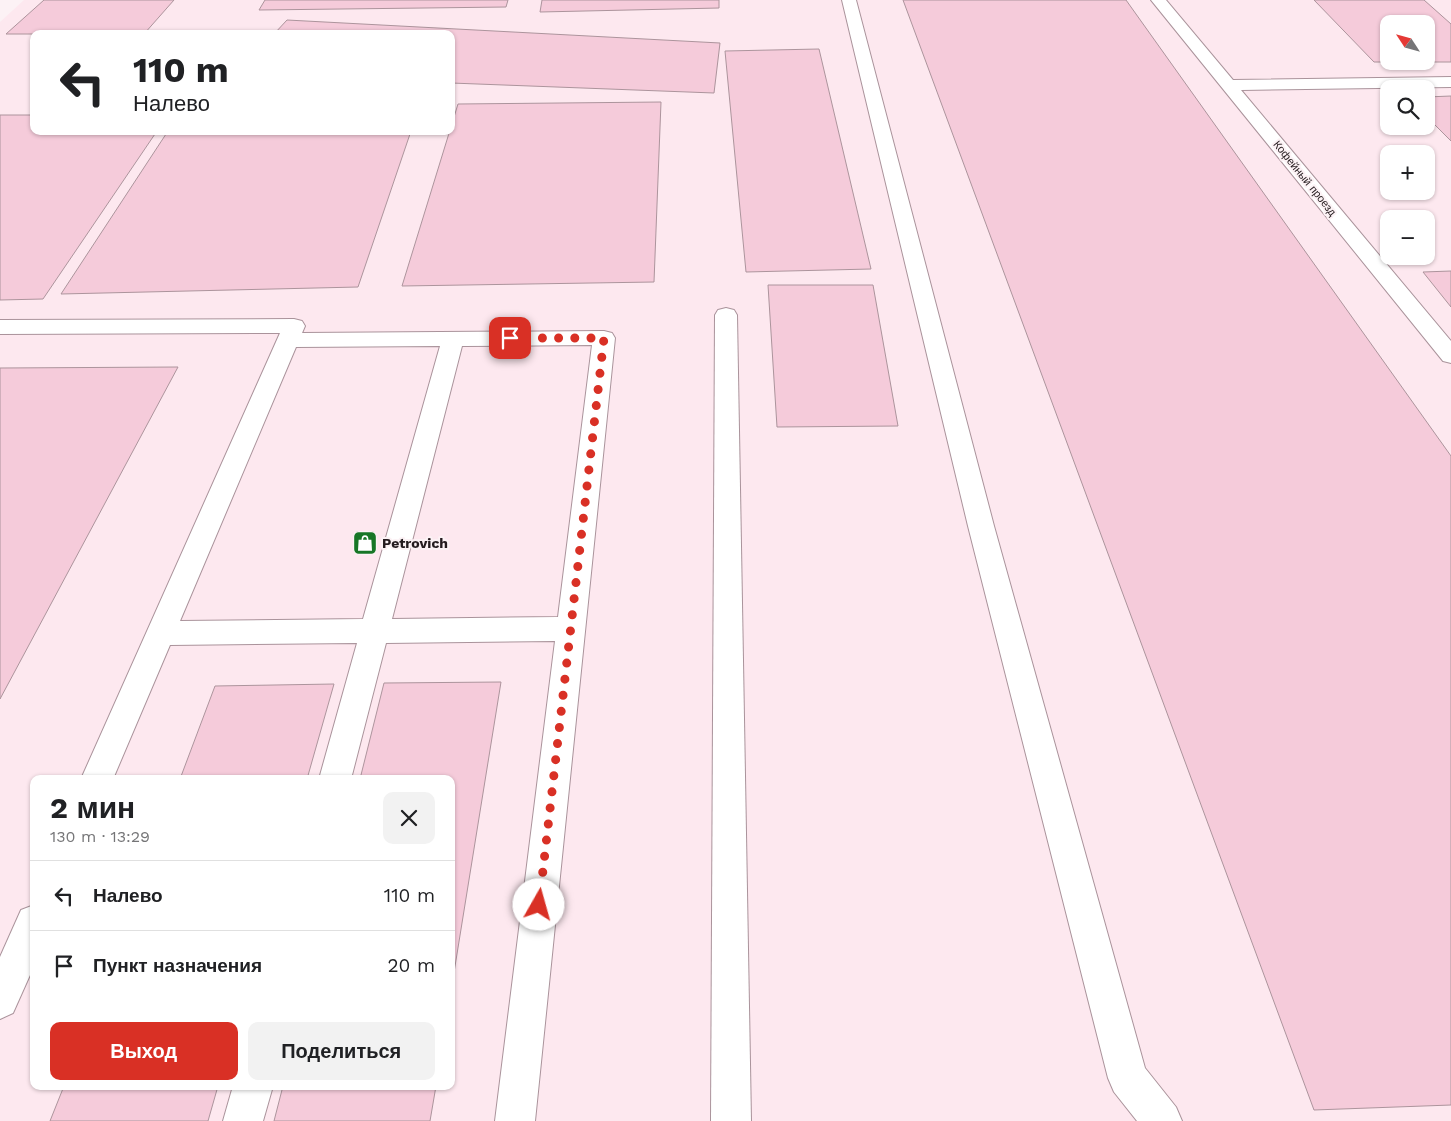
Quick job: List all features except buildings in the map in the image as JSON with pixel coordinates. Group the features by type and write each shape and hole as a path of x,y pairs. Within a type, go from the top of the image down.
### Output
{"street":[{"path":"849,0 981,526 1128,1078 1162,1121"},
{"name":"Кофейный проезд","path":"1158,0 1451,356"},
{"path":"1228,85 1451,82"},
{"path":"726,315 731,1121"},
{"path":"0,328 294,326 98,775"},
{"path":"288,340 604,338 515,1121"},
{"path":"336,775 453,339"},
{"path":"160,633 570,629"},
{"path":"0,1000 30,932"},
{"path":"244,1121 252,1090"}],"shaded area":[{"path":"24,0 1451,0 1451,1121 0,1121 0,22"}],"place":[{"name":"Petrovich","path":"365,543"}],"route":[{"path":"510,338 604,338 539,905"}]}
